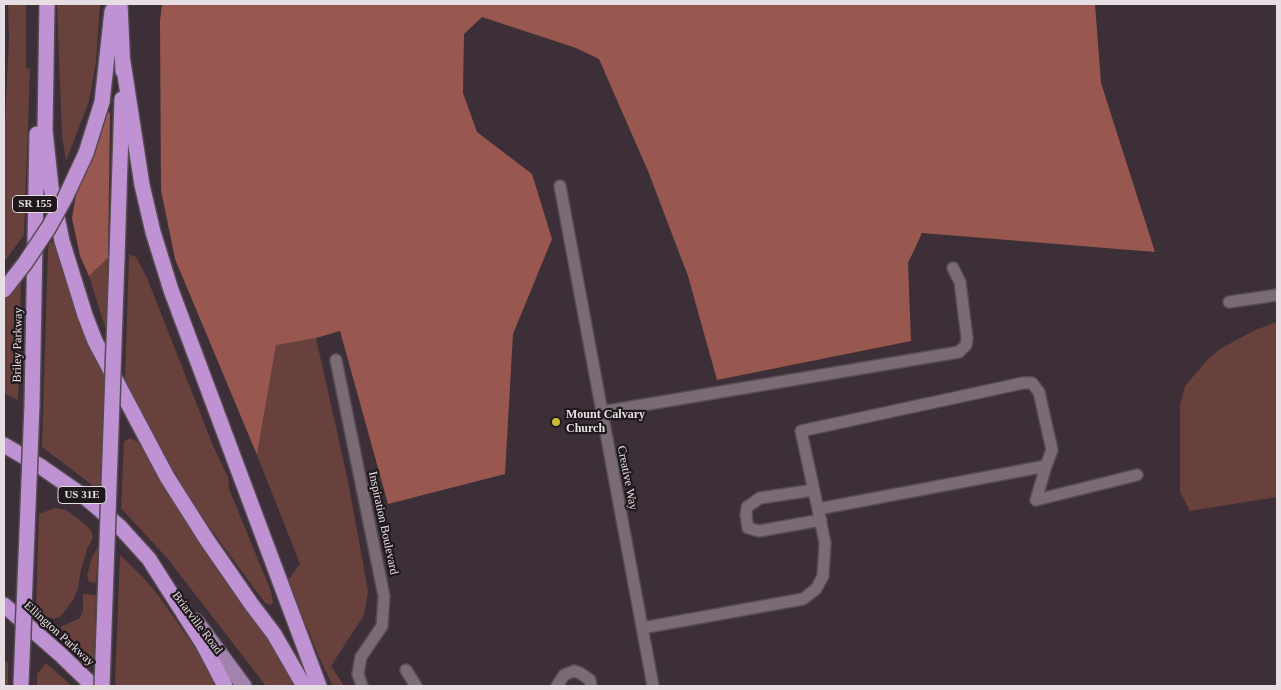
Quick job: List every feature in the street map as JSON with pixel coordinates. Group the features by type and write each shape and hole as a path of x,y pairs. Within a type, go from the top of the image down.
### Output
{"highway":[{"name":"Briley Parkway","path":"20,685 32,405 39,4"},
{"path":"48,4 44,130 50,187 62,241 85,315 95,340 172,484 207,540 252,606 274,634 304,686"},
{"path":"4,290 39,242 65,198 86,153 102,102 113,4"},
{"path":"102,686 123,62 120,4"},
{"path":"123,62 142,185 153,232 168,282 319,686"},
{"name":"US 31E","path":"4,445 40,466 86,498 120,527 150,560 203,644 225,686"},
{"name":"Ellington Parkway","path":"4,605 93,686"}],"main road":[{"name":"Briarville Road","path":"150,560 244,686"}],"street":[{"name":"Creative Way","path":"560,186 653,686"},
{"path":"601,412 959,352 966,345 967,338 960,282 953,268"},
{"path":"1228,302 1277,295"},
{"name":"Inspiration Boulevard","path":"336,360 384,596 382,626 361,657 358,674 362,686"},
{"path":"642,628 804,599 816,589 823,576 825,543 801,431 1032,383 1039,392 1052,450 1036,500 1137,475"},
{"path":"814,490 760,498 747,508 748,528 759,531 820,515 1046,466"},
{"path":"406,670 416,686"},
{"path":"556,686 564,675 574,671 590,680 592,686"}],"shaded area":[{"path":"8,4 26,4 26,68 30,69 24,235 4,262 4,145 9,38"},
{"path":"57,4 100,4 96,62 89,101 66,161 62,136"},
{"path":"162,4 1095,4 1101,83 1155,252 922,233 908,263 911,341 717,380 688,276 648,171 599,59 576,48 482,17 464,34 463,93 477,132 532,174 552,239 513,334 505,474 388,504 340,331 316,338 276,345 257,455 175,259 161,190 160,21"},
{"path":"107,112 110,113 108,258 89,276 80,256 72,218 77,189"},
{"path":"49,243 55,243 87,336 104,375 100,491 42,447 48,250"},
{"path":"129,254 136,257 147,278 214,448 228,477 229,489 271,591 273,603 270,605 265,603 202,517 181,484 125,381"},
{"path":"108,258 106,330 89,276"},
{"path":"21,276 18,400 4,393 4,295"},
{"path":"1277,322 1277,497 1190,511 1180,492 1180,404 1185,386 1208,359 1220,349 1255,330"},
{"path":"316,338 348,481 368,591 364,615 331,666 344,686 333,686 319,657 288,580 300,564 257,455 276,344"},
{"path":"129,438 138,442 161,480 267,635 296,686 266,686 167,558 121,508 124,442"},
{"path":"55,508 66,510 81,521 91,530 93,538 87,549 78,588 73,600 61,616 54,619 44,615 36,604 39,514"},
{"path":"98,547 96,583 89,582 87,576 92,557"},
{"path":"120,555 144,578 161,599 197,651 216,686 117,686 115,684"},
{"path":"83,594 96,595 94,666 63,633 61,627 80,618 83,610"},
{"path":"4,660 8,663 8,686 4,686"},
{"path":"46,663 72,686 37,686 37,674"}],"place":[{"name":"Mount Calvary Church","path":"556,422"}]}
